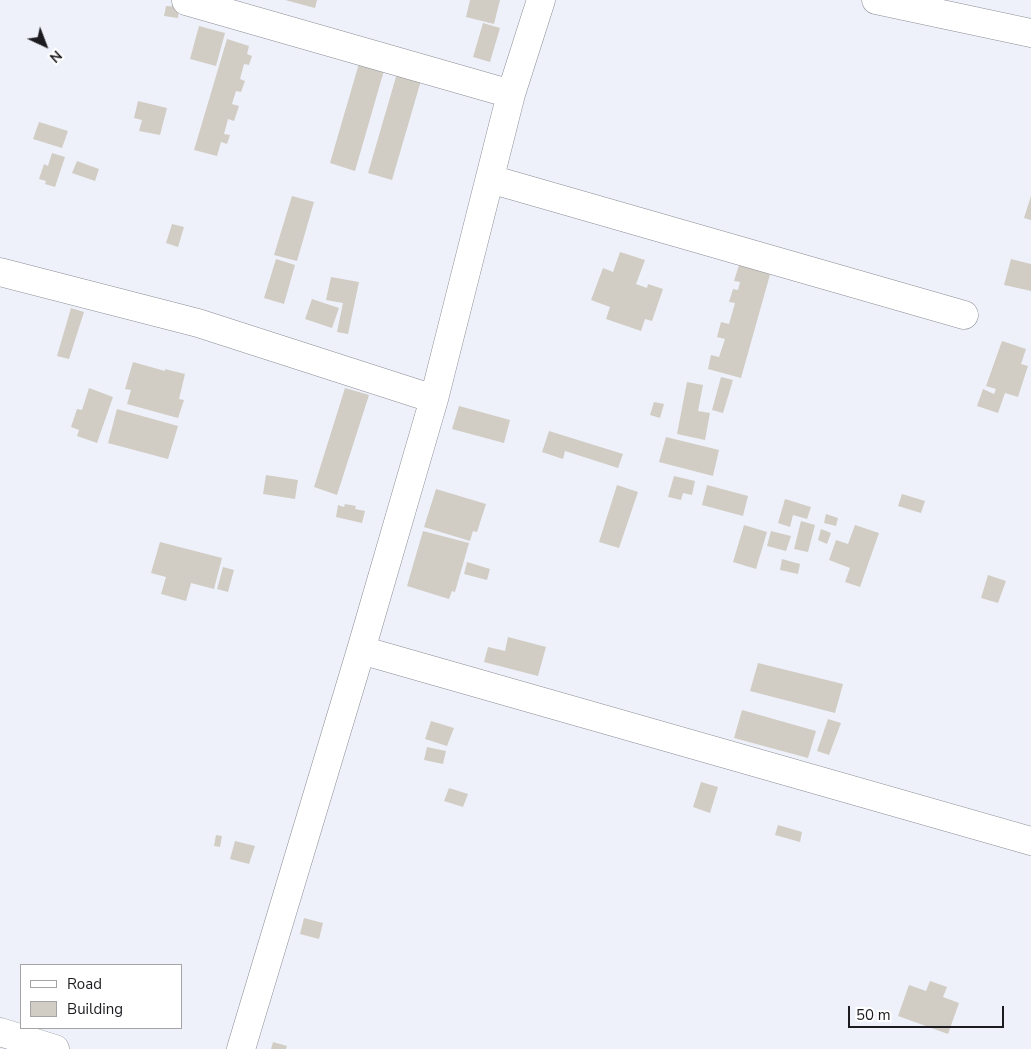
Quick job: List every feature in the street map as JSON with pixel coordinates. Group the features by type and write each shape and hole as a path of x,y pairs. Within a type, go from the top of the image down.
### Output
{"street":[{"path":"241,1049 434,399 511,94 540,0"},
{"path":"876,0 1031,33"},
{"path":"186,2 511,94"},
{"path":"490,180 964,315"},
{"path":"0,272 198,323 434,399"},
{"path":"361,650 1031,841"},
{"path":"0,1032 55,1049"}],"building":[{"path":"285,0 317,0 315,8"},
{"path":"470,0 500,0 494,24 466,17"},
{"path":"166,6 179,7 178,18 164,16"},
{"path":"483,23 500,28 490,62 473,57"},
{"path":"199,26 225,33 216,66 190,59"},
{"path":"227,39 249,46 247,54 252,56 249,65 244,64 240,79 245,81 241,92 236,91 232,104 239,106 234,121 228,119 224,134 230,135 227,144 221,142 217,156 194,150"},
{"path":"360,60 385,67 355,171 330,163"},
{"path":"398,70 422,77 392,180 368,173"},
{"path":"138,101 167,108 160,135 139,131 142,120 134,118"},
{"path":"39,122 68,131 62,148 33,139"},
{"path":"52,153 65,157 55,187 45,184 46,181 39,179 44,164 48,166"},
{"path":"77,161 99,169 95,181 72,173"},
{"path":"292,196 314,202 297,261 274,255"},
{"path":"1031,196 1031,220 1024,218"},
{"path":"172,224 184,227 178,247 166,243"},
{"path":"620,252 645,260 636,284 647,288 648,284 663,289 652,321 645,319 641,331 606,319 610,307 591,300 603,268 613,272"},
{"path":"276,259 295,265 284,304 264,298"},
{"path":"1011,259 1031,264 1031,291 1004,285"},
{"path":"740,262 771,271 741,378 708,369 711,355 719,357 725,339 717,337 721,322 729,324 735,303 729,302 733,289 738,290 740,282 734,281"},
{"path":"331,277 359,282 348,334 337,332 343,303 326,300"},
{"path":"312,299 339,308 332,328 305,319"},
{"path":"71,308 84,312 69,359 57,356"},
{"path":"1002,341 1026,349 1021,364 1028,366 1018,397 1005,393 998,413 977,406 983,389 994,394 996,389 986,386"},
{"path":"133,362 165,371 165,369 185,374 179,399 184,400 178,418 127,404 131,390 125,389"},
{"path":"721,377 733,380 723,413 712,410"},
{"path":"687,382 703,385 698,411 710,413 705,440 677,434"},
{"path":"89,388 113,397 97,443 77,436 79,430 71,427 77,409 82,410"},
{"path":"345,388 369,395 337,495 314,487"},
{"path":"654,402 664,404 660,418 650,415"},
{"path":"459,406 510,420 504,443 452,429"},
{"path":"117,409 178,426 168,459 108,443"},
{"path":"549,431 623,454 618,468 565,451 563,459 542,452"},
{"path":"666,437 719,450 713,476 659,462"},
{"path":"266,475 298,480 295,499 263,494"},
{"path":"674,476 695,481 692,495 683,493 681,500 668,497"},
{"path":"617,485 638,492 619,548 599,542"},
{"path":"707,485 748,496 743,516 702,505"},
{"path":"436,489 486,504 477,532 473,531 470,541 424,527"},
{"path":"902,494 925,501 921,513 898,506"},
{"path":"785,499 811,507 807,519 793,515 790,527 778,523"},
{"path":"345,504 356,506 355,509 365,511 362,523 336,517 338,505 344,507"},
{"path":"826,514 838,518 836,526 824,523"},
{"path":"801,521 815,525 808,552 794,549"},
{"path":"744,525 767,532 756,569 733,562"},
{"path":"855,525 879,533 860,587 845,582 850,568 829,560 836,540 848,544"},
{"path":"821,529 831,533 827,544 818,540"},
{"path":"423,531 469,543 455,592 452,591 449,599 407,586"},
{"path":"771,531 791,536 786,551 767,546"},
{"path":"160,542 222,558 214,589 191,583 186,601 161,594 166,577 151,573"},
{"path":"782,559 800,564 798,574 780,570"},
{"path":"467,562 490,569 487,580 464,574"},
{"path":"223,567 234,570 228,592 217,589"},
{"path":"988,575 1006,581 998,603 981,598"},
{"path":"508,637 546,647 538,676 484,662 488,647 505,651"},
{"path":"758,663 843,684 835,713 750,691"},
{"path":"742,710 816,731 808,758 734,738"},
{"path":"828,719 841,723 829,755 817,751"},
{"path":"431,721 454,728 447,746 425,739"},
{"path":"427,747 446,751 443,764 424,760"},
{"path":"701,782 718,787 710,813 693,807"},
{"path":"449,788 468,794 463,807 444,801"},
{"path":"778,825 802,832 800,842 775,835"},
{"path":"216,835 222,836 220,847 214,846"},
{"path":"235,841 255,846 249,864 230,859"},
{"path":"304,918 323,923 319,939 300,934"},
{"path":"930,981 947,987 943,997 959,1003 948,1034 898,1016 909,985 926,991"},
{"path":"273,1042 287,1046 286,1049 271,1049"}]}
